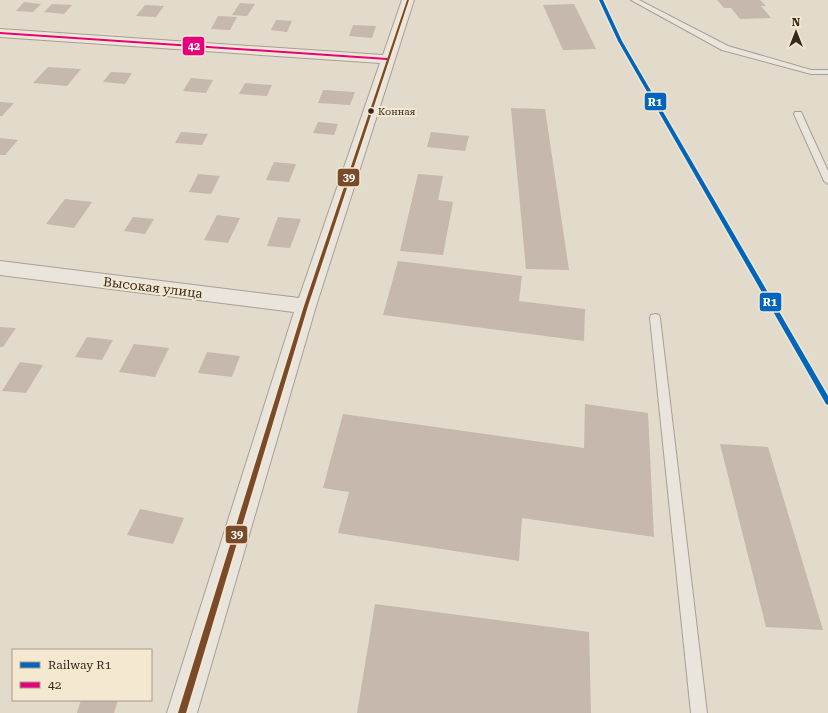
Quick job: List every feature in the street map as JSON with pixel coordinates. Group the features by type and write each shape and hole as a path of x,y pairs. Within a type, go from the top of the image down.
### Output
{"street":[{"path":"182,713 306,306 408,0"},
{"path":"0,33 387,60"},
{"name":"Высокая улица","path":"0,268 306,306"}],"lane":[{"path":"634,0 725,48 811,72 828,72"},
{"path":"798,114 828,181"},
{"path":"655,318 699,713"}],"building":[{"path":"717,0 760,0 766,6 761,6 771,18 740,19 731,8 724,8"},
{"path":"24,2 41,4 33,12 16,11"},
{"path":"240,3 255,4 247,16 232,15"},
{"path":"52,4 72,5 64,14 44,12"},
{"path":"574,4 596,49 563,50 543,5"},
{"path":"145,5 164,6 156,17 136,16"},
{"path":"218,16 237,17 230,30 211,29"},
{"path":"276,20 292,21 287,32 271,30"},
{"path":"353,25 376,26 372,38 349,36"},
{"path":"48,67 81,69 67,86 33,83"},
{"path":"111,72 132,73 125,84 103,82"},
{"path":"191,78 213,80 206,93 183,91"},
{"path":"245,83 272,85 267,96 239,94"},
{"path":"323,90 355,92 350,105 318,103"},
{"path":"0,102 14,103 2,116 0,116"},
{"path":"511,108 545,109 569,270 526,269"},
{"path":"318,122 338,124 334,135 313,133"},
{"path":"181,132 208,134 202,145 175,143"},
{"path":"431,132 469,136 465,151 427,147"},
{"path":"0,138 18,140 5,155 0,155"},
{"path":"274,162 296,164 289,182 266,180"},
{"path":"198,174 220,176 211,194 189,192"},
{"path":"418,174 443,176 438,200 453,202 443,255 400,251"},
{"path":"65,199 92,202 74,228 46,224"},
{"path":"217,215 240,218 228,243 204,240"},
{"path":"133,217 154,219 145,234 124,231"},
{"path":"278,217 301,219 290,248 267,246"},
{"path":"398,261 522,276 519,301 585,309 584,341 383,315"},
{"path":"0,327 16,328 3,347 0,347"},
{"path":"87,337 113,340 102,360 75,357"},
{"path":"134,344 169,348 155,377 119,372"},
{"path":"207,352 240,356 232,377 198,373"},
{"path":"20,362 43,365 26,393 2,391"},
{"path":"585,404 648,413 654,537 522,518 519,561 338,533 349,492 323,488 343,414 584,448"},
{"path":"720,444 768,447 823,630 766,627"},
{"path":"140,509 184,518 173,544 127,535"},
{"path":"375,604 589,632 591,713 357,713"},
{"path":"81,701 118,701 114,713 77,713"}],"rail line":[{"name":"R1","path":"601,0 620,41 828,402"}],"transit line":[{"name":"39","path":"182,713 306,306 408,0"},
{"name":"42","path":"0,33 387,59"}],"place":[{"name":"Конная","path":"371,111"}]}
